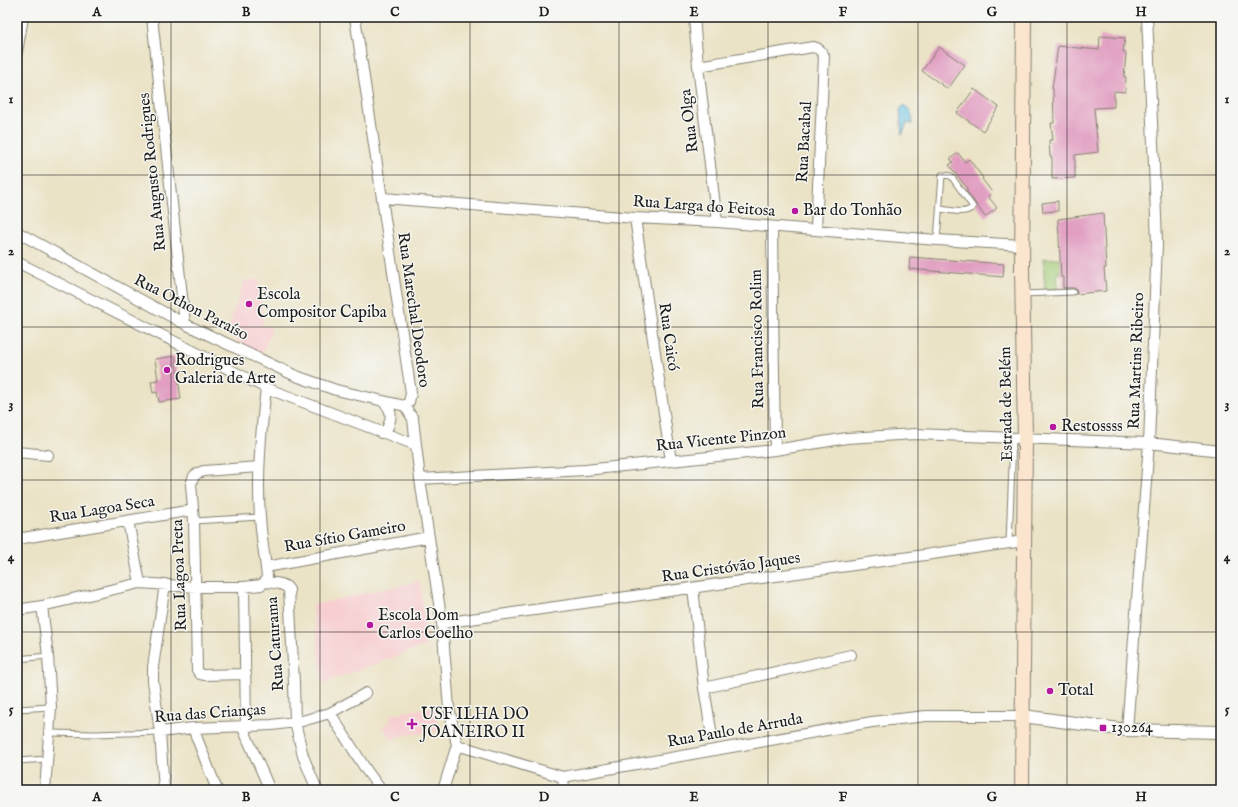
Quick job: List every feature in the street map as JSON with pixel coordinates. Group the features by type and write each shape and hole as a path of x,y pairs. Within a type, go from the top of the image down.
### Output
{"main road":[{"name":"Estrada de Belém","path":"1022,790 1024,541 1019,438 1023,294 1024,17"}],"street":[{"path":"17,52 23,17"},
{"name":"Rua Augusto Rodrigues","path":"152,17 185,324"},
{"name":"Rua Marechal Deodoro","path":"355,17 411,393 409,402 405,406 413,419 420,479 442,624 449,708 457,745"},
{"name":"Rua Olga","path":"694,17 698,66 717,222"},
{"name":"Rua Martins Ribeiro","path":"1127,730 1149,443 1157,243 1146,17"},
{"name":"Rua Bacabal","path":"698,66 813,47 818,48 824,56 816,230"},
{"name":"Rua Larga do Feitosa","path":"383,198 635,218 717,222 937,240 1023,245"},
{"name":"Rua Caicó","path":"635,218 671,461"},
{"name":"Rua Francisco Rolim","path":"772,227 775,450"},
{"name":"Rua Othon Paraíso","path":"17,232 185,324 296,376 336,390 405,406"},
{"path":"17,262 266,388 381,433 416,445"},
{"path":"17,610 42,606 140,583 196,587 244,587 261,585 265,582 267,577 260,517 259,467 261,426 266,388"},
{"path":"381,433 387,430 391,418 389,409 382,401"},
{"name":"Rua Vicente Pinzon","path":"420,479 585,470 775,450 847,438 915,434 1149,443 1221,451"},
{"path":"17,452 48,455"},
{"name":"Rua Lagoa Preta","path":"246,674 204,675 200,674 197,670 194,521 191,484 194,476 204,470 259,467"},
{"name":"Rua Lagoa Seca","path":"17,539 193,510"},
{"path":"128,521 140,583"},
{"name":"Rua Sítio Gameiro","path":"266,567 429,537"},
{"name":"Rua Cristóvão Jaques","path":"442,624 1024,541"},
{"name":"Rua Caturama","path":"265,582 283,584 287,586 289,590 295,722 303,756 317,790"},
{"path":"164,790 160,732 153,681 153,666 165,584"},
{"name":"Rua Caturama","path":"244,587 246,674 244,726 270,790"},
{"path":"693,588 704,688 712,736"},
{"path":"42,606 48,656 51,708 45,790"},
{"path":"704,688 851,656"},
{"name":"Rua das Crianças","path":"160,732 193,728 272,725 295,722 330,713 366,693"},
{"path":"330,713 366,771 380,790"},
{"name":"Rua Paulo de Arruda","path":"457,745 563,777 872,722 926,716 1023,716"},
{"path":"1023,716 1127,730 1221,732"},
{"path":"193,728 217,790"},
{"path":"443,790 457,745"},
{"path":"563,777 564,790"}],"lane":[{"path":"937,240 942,175 951,176 973,207 964,212 940,209"},
{"path":"1023,294 1073,292"},
{"path":"1009,543 1019,438"},
{"path":"194,521 260,517"},
{"path":"17,659 48,656"},
{"path":"17,709 51,708"},
{"name":"Rua das Crianças","path":"50,733 95,734 160,732"},
{"path":"17,761 48,759"}],"shaded area":[{"name":"Escola Compositor Capiba","path":"259,279 263,326 272,328 262,354 226,334 244,281"},
{"name":"Escola Dom Carlos Coelho","path":"420,581 427,645 323,683 312,605"},
{"name":"USF ILHA DO JOANEIRO II","path":"436,706 438,731 398,736 391,739 383,726 391,722 390,715"}],"green space":[{"path":"1061,258 1063,272 1057,273 1058,289 1045,290 1043,259"}],"water":[{"path":"904,105 911,113 913,121 912,124 907,123 902,135 900,110"}],"building":[{"path":"1100,36 1125,38 1123,52 1126,53 1124,77 1126,77 1125,92 1114,91 1114,107 1094,108 1098,152 1075,155 1075,178 1052,179 1052,157 1050,157 1049,140 1053,140 1051,123 1054,123 1052,89 1058,46 1099,50"},
{"path":"939,47 965,65 948,89 922,71"},
{"path":"974,89 999,107 983,131 957,113"},
{"path":"958,153 965,162 969,159 992,192 988,196 997,208 985,217 966,190 967,188 949,165 953,162 950,159"},
{"path":"1058,201 1058,211 1043,212 1042,203"},
{"path":"1103,213 1106,291 1076,294 1077,290 1074,288 1063,288 1058,219"},
{"path":"910,257 1004,264 1003,277 909,269"},
{"name":"Rodrigues Galeria de Arte","path":"175,356 181,399 159,402 157,392 153,393 151,381 158,380 155,359"}],"place":[{"name":"Bar do Tonhão","path":"795,211"},
{"name":"Escola Compositor Capiba","path":"249,304"},
{"name":"Rodrigues Galeria de Arte","path":"167,370"},
{"name":"Restossss","path":"1053,427"},
{"name":"Escola Dom Carlos Coelho","path":"370,625"},
{"name":"Total","path":"1050,691"},
{"name":"USF ILHA DO JOANEIRO II","path":"412,724"},
{"name":"130264","path":"1103,728"}]}
